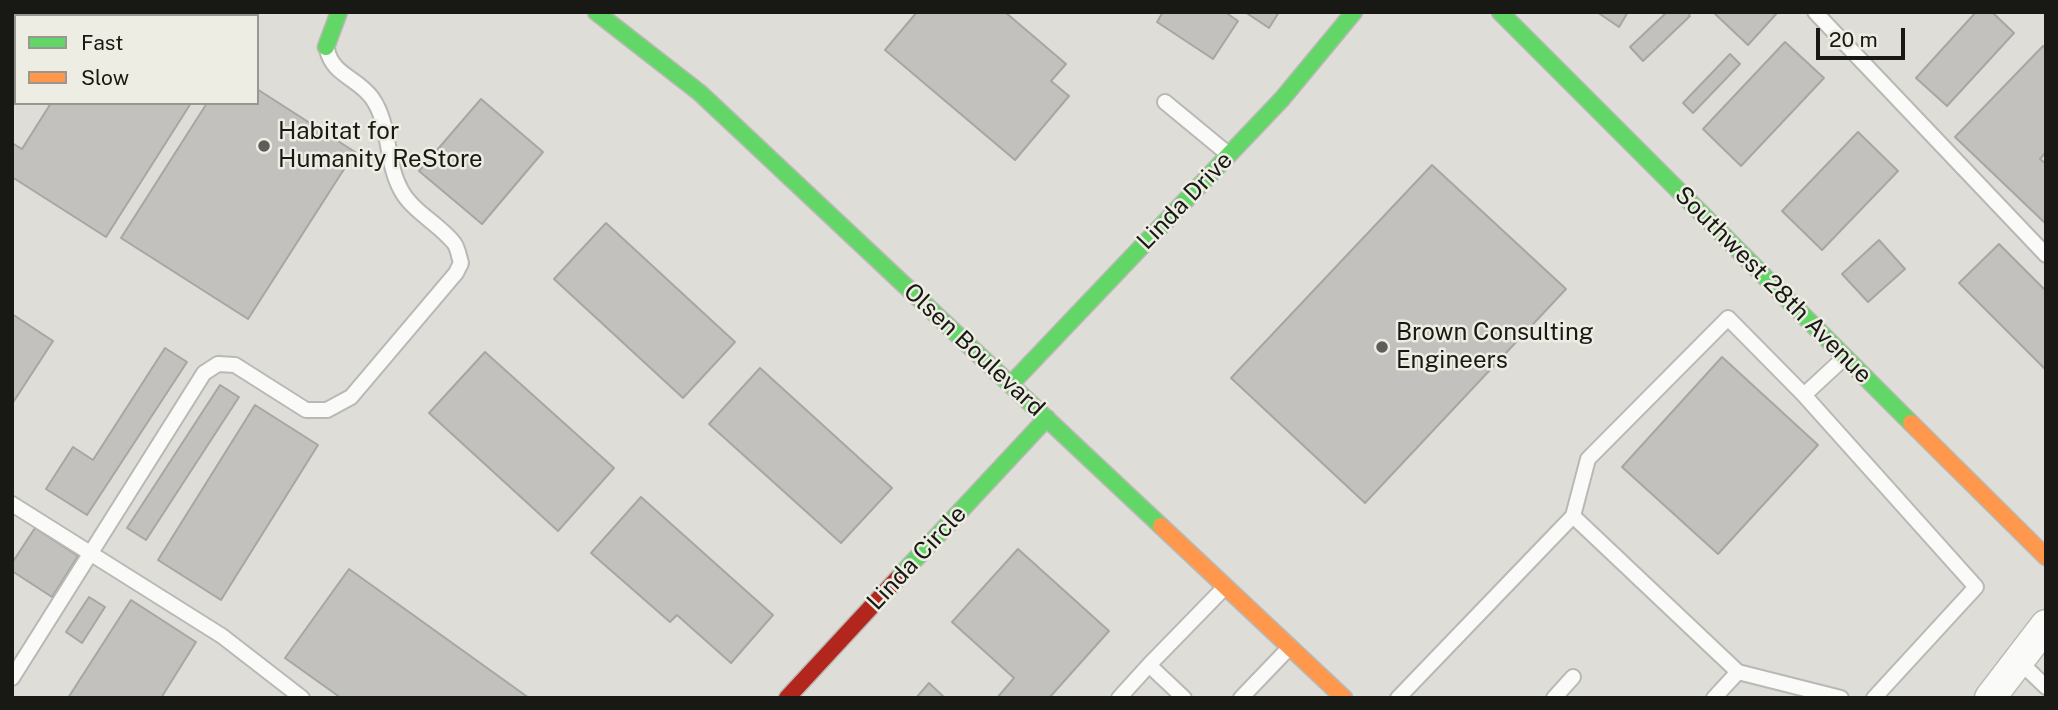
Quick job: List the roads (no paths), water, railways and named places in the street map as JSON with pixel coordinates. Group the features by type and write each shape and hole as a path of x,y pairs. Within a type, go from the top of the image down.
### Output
{"street":[{"path":"326,47 340,12"},
{"name":"Olsen Boulevard","path":"596,12 700,93 1344,698"},
{"name":"Linda Drive","path":"1011,384 1282,99 1354,12"},
{"name":"Southwest 28th Avenue","path":"1500,12 2046,557"},
{"name":"Linda Circle","path":"787,698 1047,418"},
{"path":"1990,698 2046,625"}],"lane":[{"path":"1815,12 2046,255"},
{"path":"12,678 204,373 218,364 235,365 306,410 327,410 351,397 456,273 461,263 456,245 402,193 393,174 381,113 370,95 337,71 329,60 326,47"},
{"path":"1166,102 1229,155"},
{"path":"1398,698 1573,516 1588,459 1728,318 1804,395 1976,587 1874,698"},
{"path":"1804,395 1845,357"},
{"path":"12,504 222,636 302,698"},
{"path":"1573,516 1738,672 1841,698"},
{"path":"1119,698 1225,586"},
{"path":"1241,698 1290,647"},
{"path":"2018,660 2046,687"},
{"path":"1149,665 1184,698"},
{"path":"1714,698 1738,672"},
{"path":"1553,698 1573,677"}],"place":[{"name":"Habitat for Humanity ReStore","path":"264,146"},
{"name":"Brown Consulting Engineers","path":"1382,347"}]}
